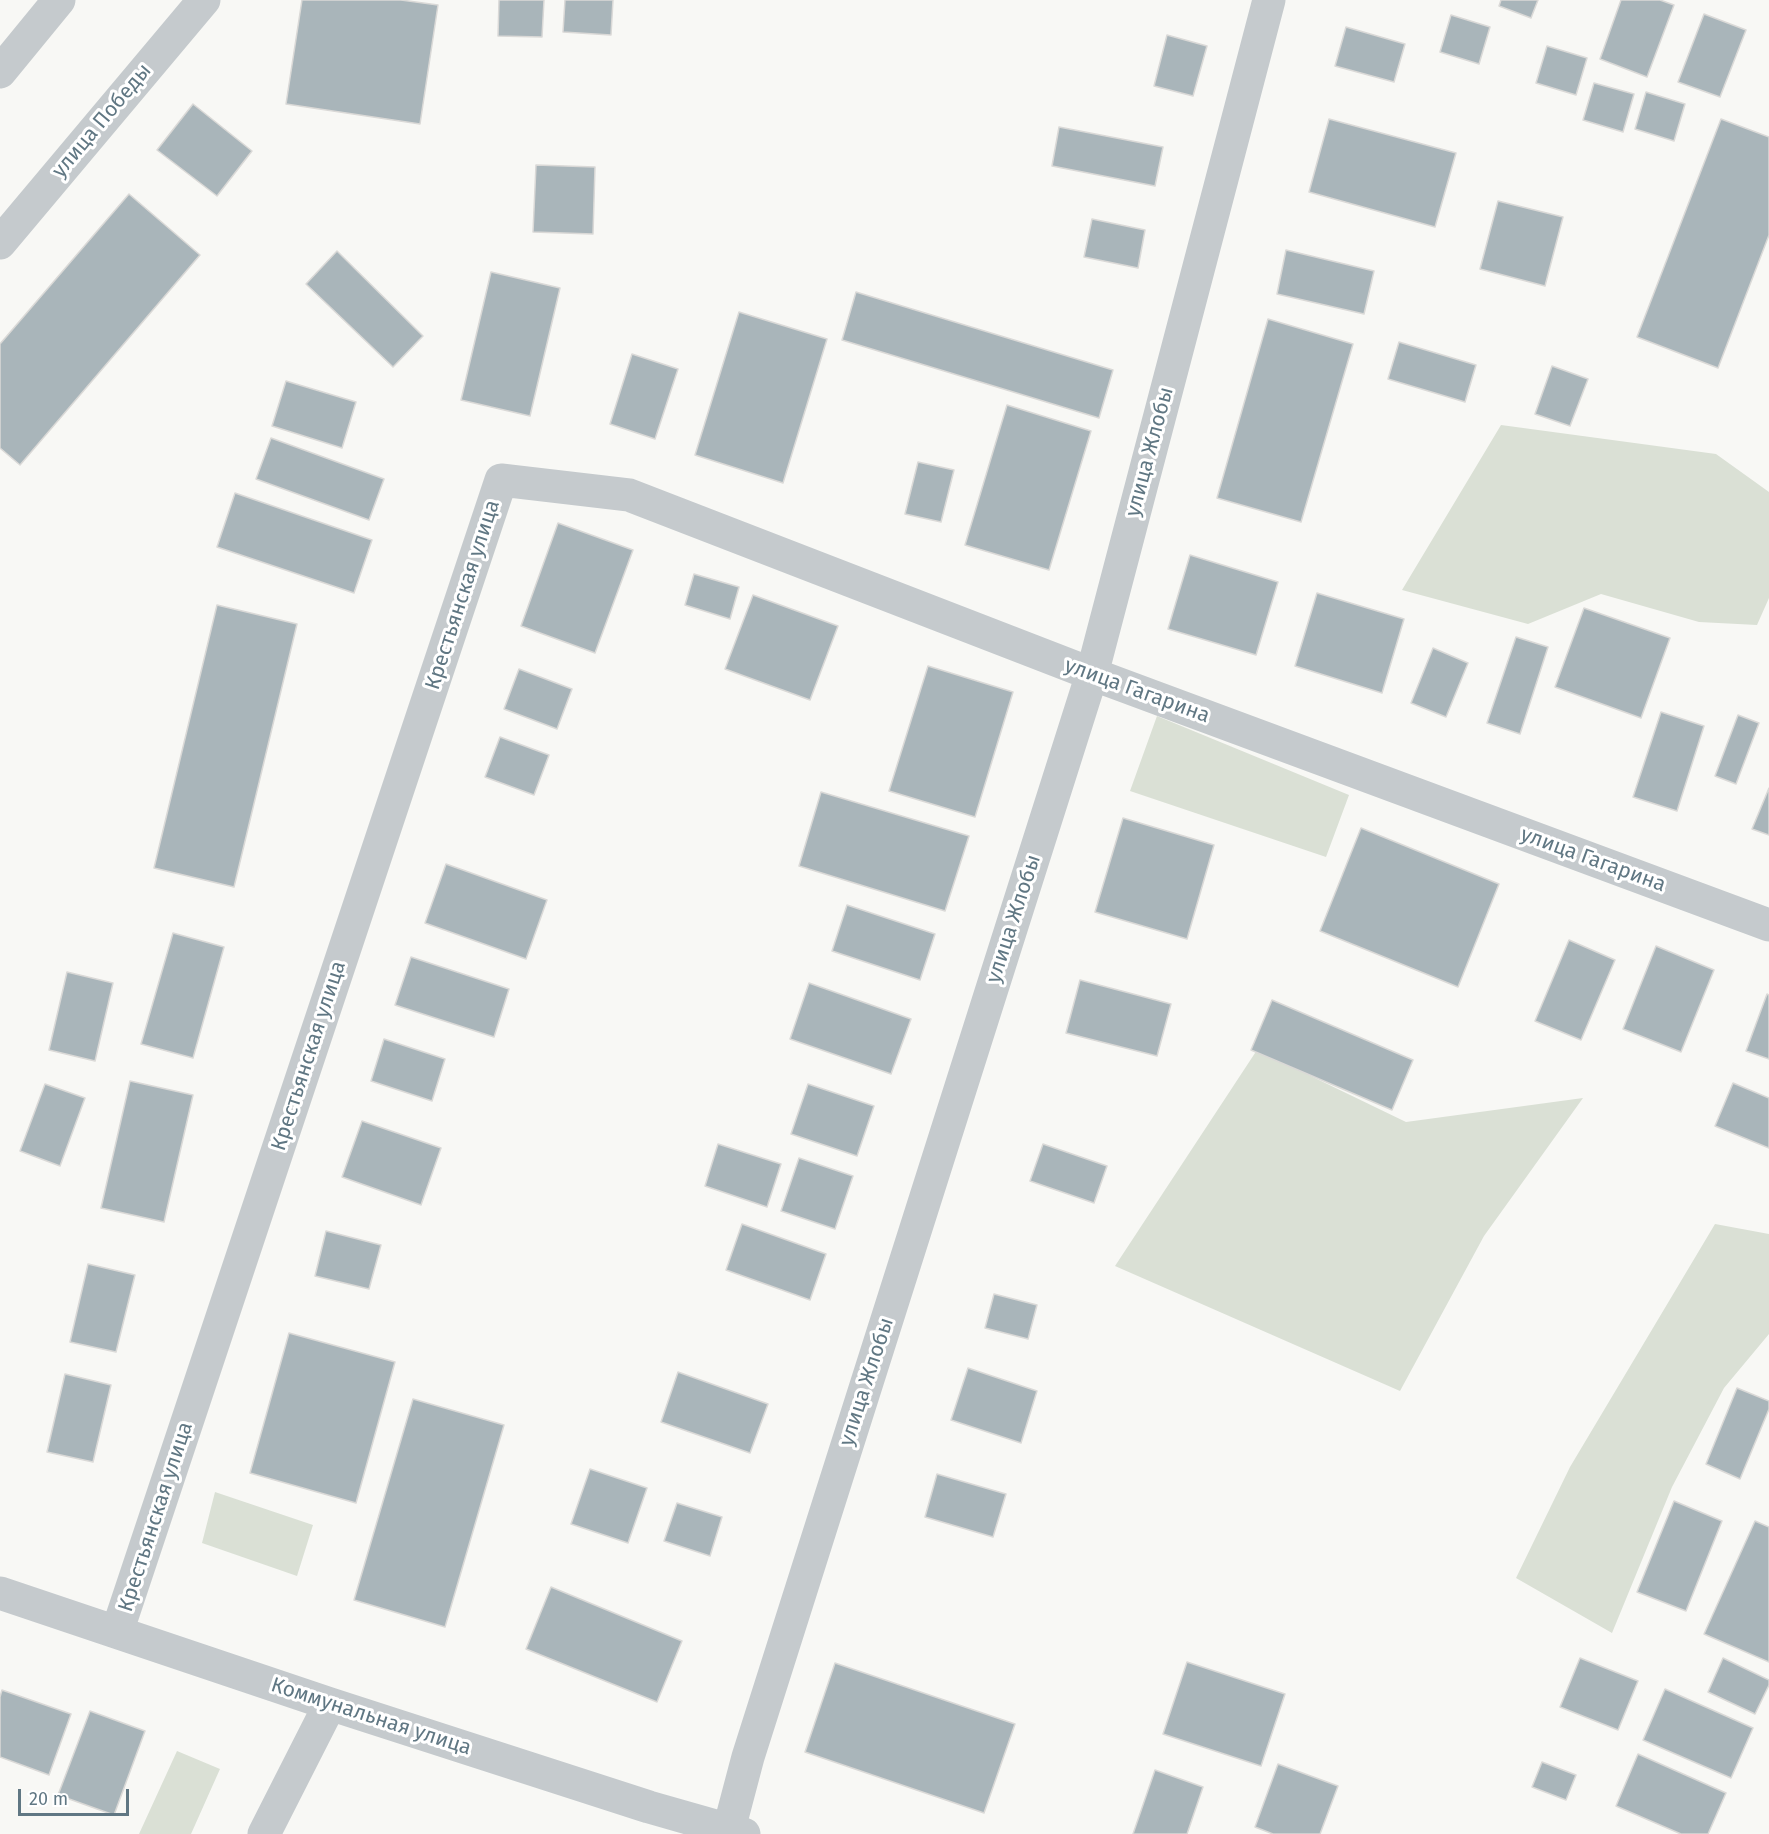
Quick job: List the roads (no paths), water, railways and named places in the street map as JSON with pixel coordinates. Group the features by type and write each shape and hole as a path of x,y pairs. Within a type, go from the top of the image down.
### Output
{"street":[{"path":"0,72 59,0"},
{"name":"улица Победы","path":"0,243 204,0"},
{"name":"улица Жлобы","path":"736,1832 748,1757 1092,674 1269,0"},
{"name":"улица Гагарина","path":"501,480 628,495 1092,674 1769,925"},
{"name":"Крестьянская улица","path":"117,1632 501,480"},
{"name":"Коммунальная улица","path":"0,1593 330,1704 649,1807 736,1832"},
{"path":"264,1834 330,1704"}]}
